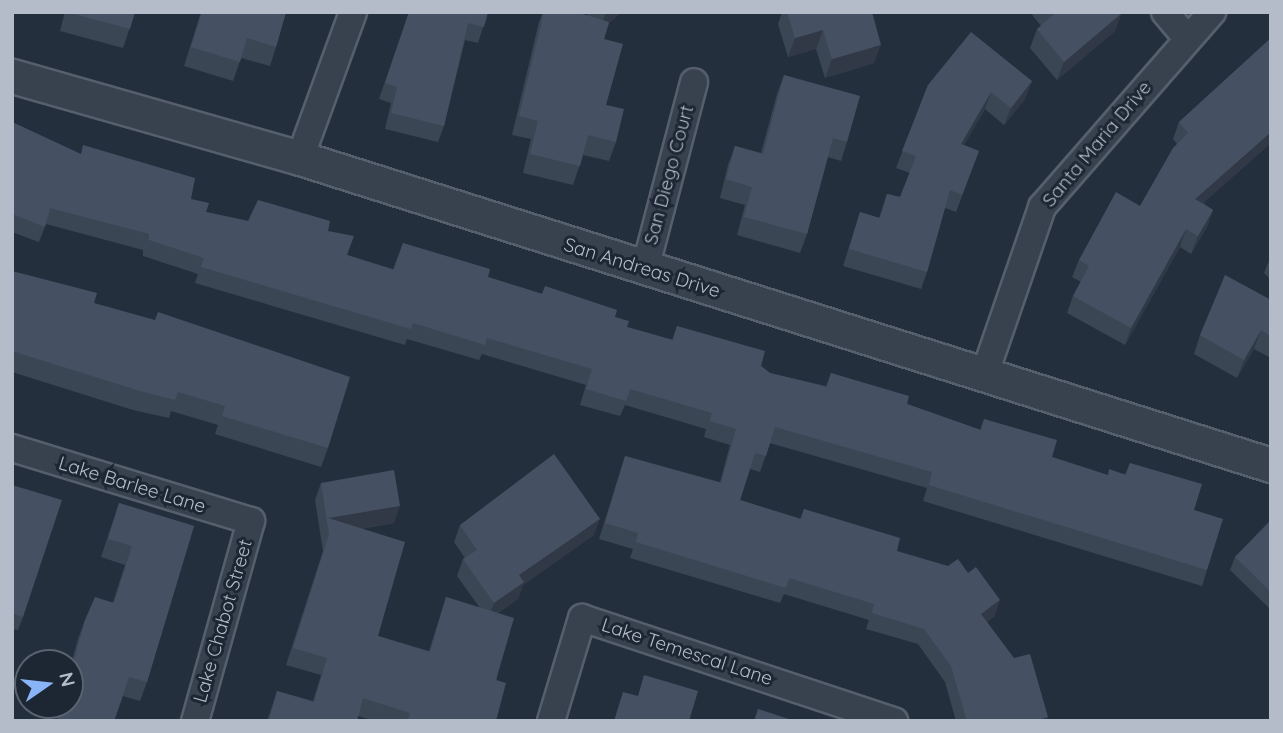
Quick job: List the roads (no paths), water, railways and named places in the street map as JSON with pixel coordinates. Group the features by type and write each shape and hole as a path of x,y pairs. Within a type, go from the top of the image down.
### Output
{"street":[{"path":"300,158 353,12"},
{"path":"1165,12 1186,37"},
{"name":"Santa Maria Drive","path":"985,373 1042,207 1186,37 1212,12"},
{"name":"San Andreas Drive","path":"12,76 300,158 1271,465"},
{"name":"San Diego Court","path":"645,269 694,82"},
{"name":"Lake Barlee Lane","path":"12,448 251,521"},
{"name":"Lake Chabot Street","path":"195,721 251,521"},
{"name":"Lake Temescal Lane","path":"551,721 582,618 895,719"}]}
